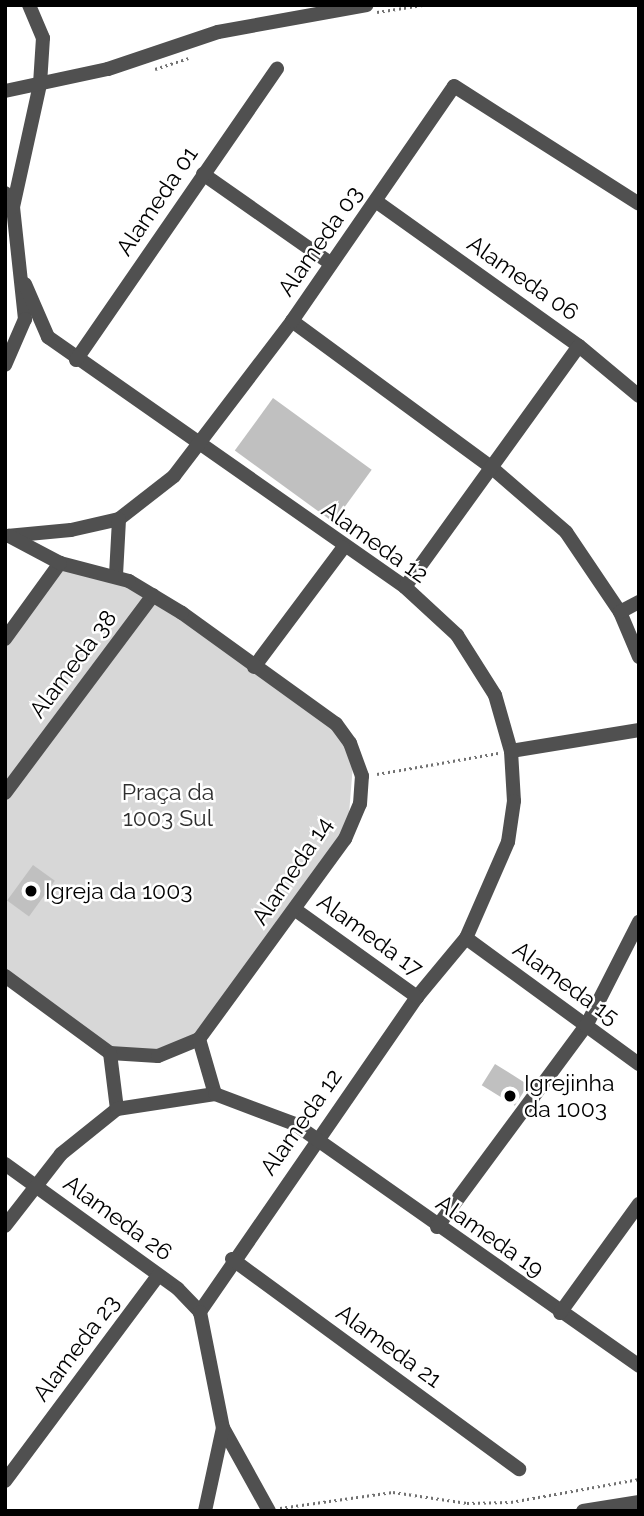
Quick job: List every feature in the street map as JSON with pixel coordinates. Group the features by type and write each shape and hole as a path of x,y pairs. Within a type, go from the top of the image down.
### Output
{"street":[{"path":"13,207 40,84 43,38 29,5"},
{"path":"5,91 108,69 219,32 371,9"},
{"name":"Alameda 01","path":"76,360 277,69"},
{"name":"Alameda 03","path":"119,519 174,476 198,447 377,202 448,90 457,86 484,101 639,204"},
{"path":"202,174 330,263"},
{"path":"5,193 13,207 25,284 24,330 5,365"},
{"name":"Alameda 06","path":"377,202 579,346 639,396"},
{"name":"Alameda 12","path":"25,284 41,330 76,360 343,548 405,587 457,635 495,695 512,751 508,842 466,939 417,997 232,1259 200,1312"},
{"path":"292,321 491,467 566,532 621,612 639,657"},
{"path":"405,587 579,346"},
{"path":"7,536 119,519 116,575"},
{"name":"Alameda 14","path":"7,536 60,563 116,575 153,595 336,724 351,743 362,776 360,804 345,839 296,911 199,1039"},
{"path":"254,667 343,548"},
{"path":"5,639 60,563"},
{"name":"Alameda 38","path":"5,793 153,595"},
{"path":"621,612 639,602"},
{"path":"512,751 639,730"},
{"name":"Alameda 17","path":"296,911 417,997"},
{"path":"437,1227 586,1026 639,922"},
{"name":"Alameda 15","path":"466,939 639,1064"},
{"path":"5,976 110,1053 158,1056 199,1039 215,1094 117,1109 61,1154 5,1226"},
{"path":"110,1053 117,1109"},
{"name":"Alameda 19","path":"215,1094 279,1115 639,1366"},
{"name":"Alameda 26","path":"5,1164 158,1276 200,1312"},
{"path":"560,1313 639,1204"},
{"name":"Alameda 21","path":"232,1259 519,1469"},
{"name":"Alameda 23","path":"5,1482 158,1276"},
{"path":"200,1312 223,1428 269,1510"},
{"path":"205,1511 223,1428"},
{"path":"583,1511 639,1502"}],"path":[{"path":"371,9 422,5"},
{"path":"153,70 197,53"},
{"path":"362,776 512,751"},
{"path":"269,1510 393,1492 467,1503 511,1502 639,1479"}],"green space":[{"name":"Praça da 1003 Sul","path":"60,563 116,575 322,716 354,752 347,839 198,1041 158,1056 110,1053 5,978 5,639"}],"building":[{"path":"273,398 372,470 333,522 235,451"},
{"name":"Igreja da 1003","path":"33,865 55,881 29,916 7,901"},
{"name":"Igrejinha da 1003","path":"495,1064 528,1085 515,1106 482,1085"}],"place":[{"name":"Igreja da 1003","path":"31,891"},
{"name":"Igrejinha da 1003","path":"510,1096"}]}
